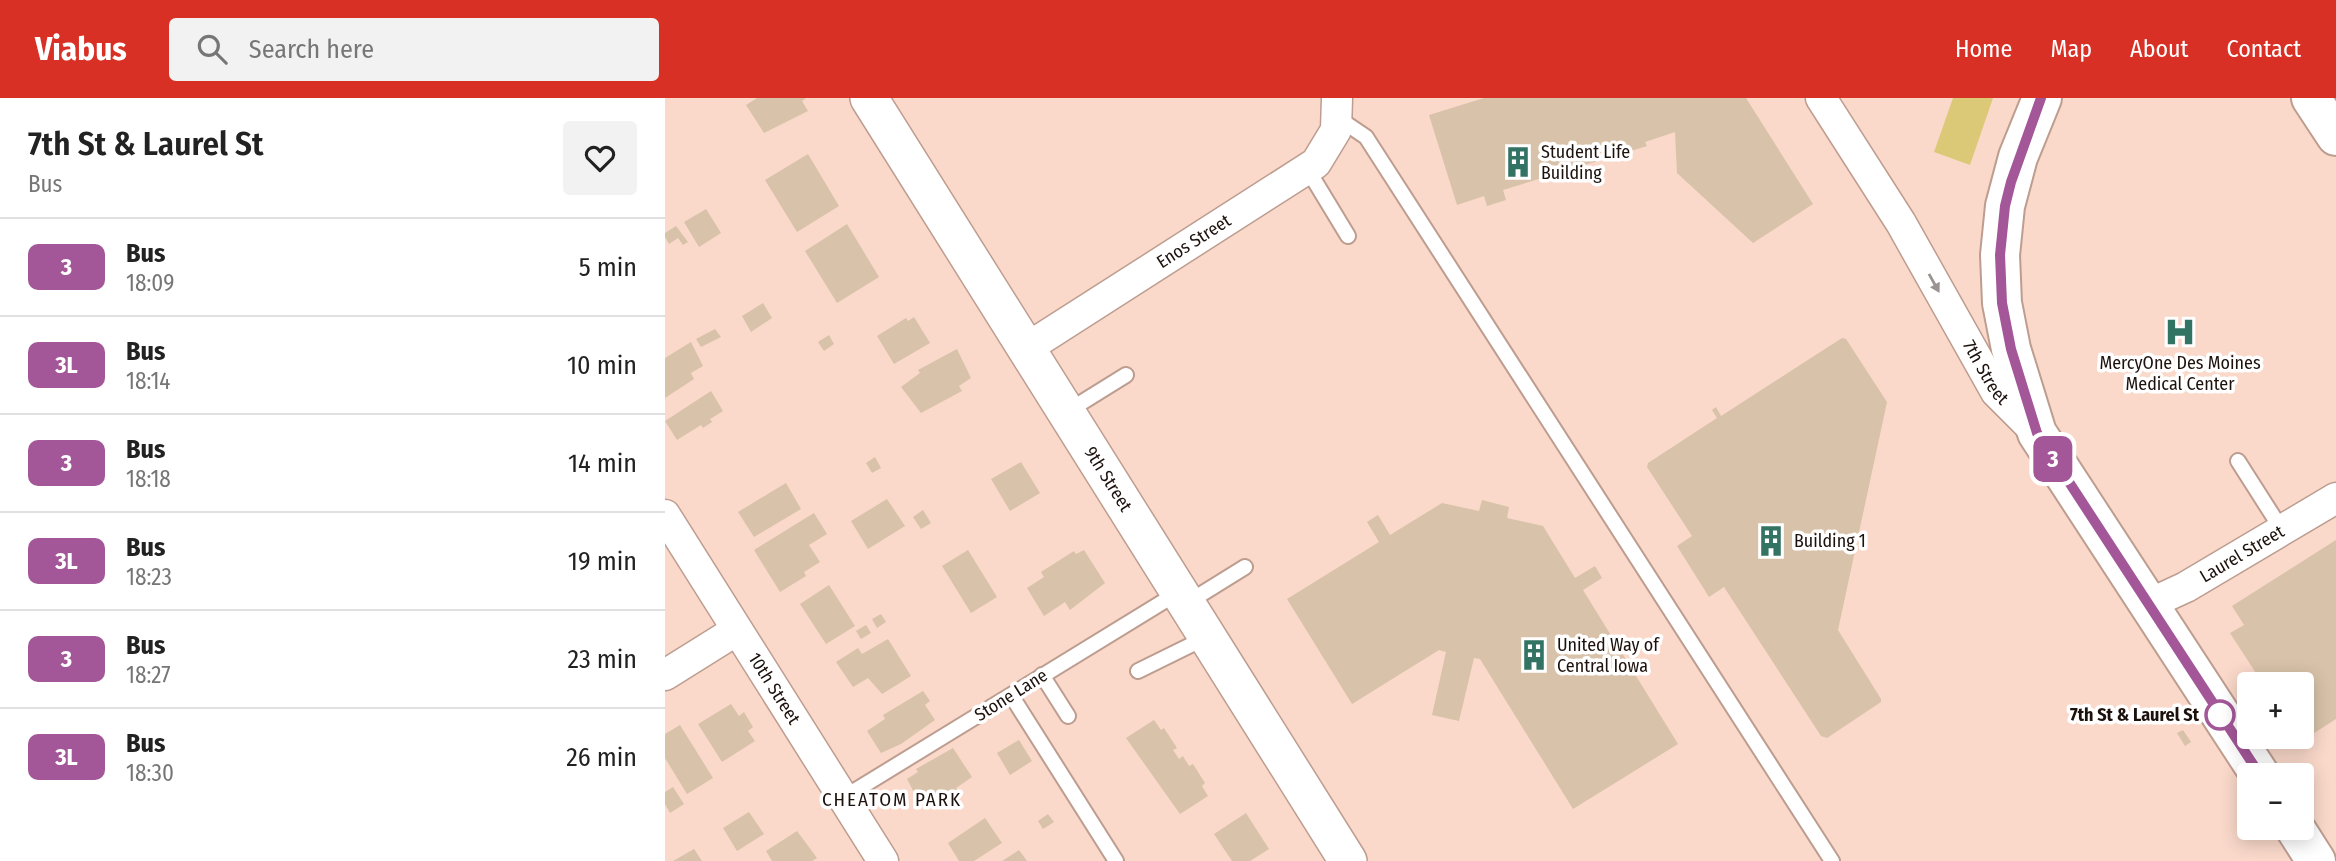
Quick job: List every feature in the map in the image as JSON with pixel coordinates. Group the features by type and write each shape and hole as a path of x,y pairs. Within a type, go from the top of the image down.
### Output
{"main road":[{"path":"2037,433 2011,349 2002,303 2000,255 2005,206 2014,170 2042,98"},
{"path":"2311,98 2336,136"},
{"name":"7th Street","path":"2037,433 2252,763"},
{"path":"2303,840 2316,861"}],"street":[{"name":"9th Street","path":"869,98 1347,861"},
{"name":"7th Street","path":"1821,98 1901,223 1996,392 2037,433"},
{"name":"Enos Street","path":"1027,348 1308,170 1330,144 1338,108"},
{"name":"Laurel Street","path":"2147,605 2186,587 2336,498"},
{"name":"10th Street","path":"665,515 883,861"},
{"path":"665,676 737,630"}],"lane":[{"path":"1338,108 1366,137 1832,861"},
{"path":"1308,170 1348,236"},
{"path":"1066,412 1126,375"},
{"path":"2238,461 2282,530"},
{"name":"Stone Lane","path":"843,798 1042,675 1182,598 1245,567"},
{"path":"1138,671 1207,637"},
{"path":"1042,675 1068,716"},
{"path":"1011,695 1116,861"}],"shaded area":[{"path":"1953,98 1993,98 1970,165 1934,152"}],"building":[{"path":"757,98 806,98 802,101 808,111 764,133 746,105"},
{"name":"Student Life Building","path":"1484,98 1746,98 1813,204 1753,243 1677,173 1675,132 1645,142 1647,146 1503,190 1506,200 1487,206 1484,196 1457,205 1429,115"},
{"path":"808,154 839,206 797,232 765,180"},
{"path":"706,209 721,233 699,247 684,222"},
{"path":"847,224 879,277 837,303 805,251"},
{"path":"676,226 688,242 683,245 678,238 669,244 665,237 665,233"},
{"path":"763,303 772,318 751,332 742,316"},
{"path":"914,317 930,343 894,364 877,336 906,318 908,321"},
{"path":"715,329 721,337 701,347 696,339"},
{"path":"829,335 834,344 824,351 818,342"},
{"name":"Building 1","path":"1842,338 1846,339 1887,402 1838,630 1881,702 1827,738 1821,736 1724,587 1709,597 1677,546 1692,536 1647,467 1648,463 1717,418 1712,410 1716,407 1721,416"},
{"path":"691,342 703,366 691,373 694,379 665,398 665,358"},
{"path":"957,349 971,378 959,386 962,391 921,413 901,387 920,373 918,370"},
{"path":"711,391 723,411 710,419 712,422 703,428 701,425 677,440 665,421"},
{"path":"875,457 881,468 872,473 866,463"},
{"path":"1021,462 1040,493 1010,511 991,479"},
{"path":"786,483 801,509 754,537 738,512"},
{"path":"887,499 905,526 868,549 851,521"},
{"name":"United Way of Central Iowa","path":"1482,500 1509,507 1507,518 1543,526 1575,578 1595,566 1602,578 1583,590 1678,744 1573,809 1480,659 1474,658 1459,721 1432,715 1446,652 1439,650 1352,704 1287,599 1379,542 1367,522 1378,515 1390,535 1442,503 1479,511"},
{"path":"923,510 931,523 921,529 913,517"},
{"path":"814,513 827,534 809,545 820,562 804,572 806,576 780,592 754,550"},
{"path":"2336,540 2336,719 2314,733 2314,672 2255,672 2230,633 2244,625 2232,606"},
{"path":"968,550 997,597 971,613 942,566"},
{"path":"1084,550 1105,583 1070,610 1065,602 1044,616 1027,588 1044,577 1041,572 1074,551 1076,554"},
{"path":"829,585 855,626 826,644 800,604"},
{"path":"881,614 886,622 877,628 872,619"},
{"path":"866,625 871,633 861,639 856,631"},
{"path":"888,639 911,676 882,694 868,678 853,687 836,662 858,648 862,654"},
{"path":"923,691 930,701 925,705 935,720 901,744 881,753 867,731 885,719 883,715"},
{"path":"731,704 739,716 744,712 753,727 748,731 755,741 722,762 698,724"},
{"path":"1154,720 1161,730 1164,728 1177,748 1173,750 1179,759 1183,756 1189,766 1193,764 1205,783 1202,786 1208,796 1180,814 1126,738"},
{"path":"680,725 713,778 687,794 665,758 665,734"},
{"path":"2183,730 2191,742 2185,746 2177,733"},
{"path":"1019,740 1032,761 1010,775 997,753"},
{"path":"953,748 972,777 956,788 958,791 954,795 928,809 922,800 919,802 907,779 918,772 916,769"},
{"path":"673,787 684,804 670,813 665,804 665,792"},
{"path":"749,812 764,834 737,851 723,828"},
{"path":"1246,813 1269,849 1250,861 1232,861 1214,834"},
{"path":"1048,814 1054,822 1043,829 1038,821"},
{"path":"985,818 1002,843 974,861 959,861 948,843"},
{"path":"797,831 817,858 812,861 772,861 766,851"},
{"path":"694,849 702,861 673,861"},
{"path":"1019,850 1027,861 1002,861"}],"bus line":[{"name":"3","path":"2041,98 2025,136 2011,182 2005,206 2000,255 2002,303 2011,349 2037,433 2130,580 2252,763"}],"place":[{"name":"Student Life Building","path":"1518,162"},
{"name":"MercyOne Des Moines Medical Center","path":"2180,332"},
{"name":"Building 1","path":"1771,541"},
{"name":"United Way of Central Iowa","path":"1534,655"},
{"name":"7th St & Laurel St","path":"2220,715"}],"district":[{"name":"CHEATOM PARK","path":"892,799"}]}
